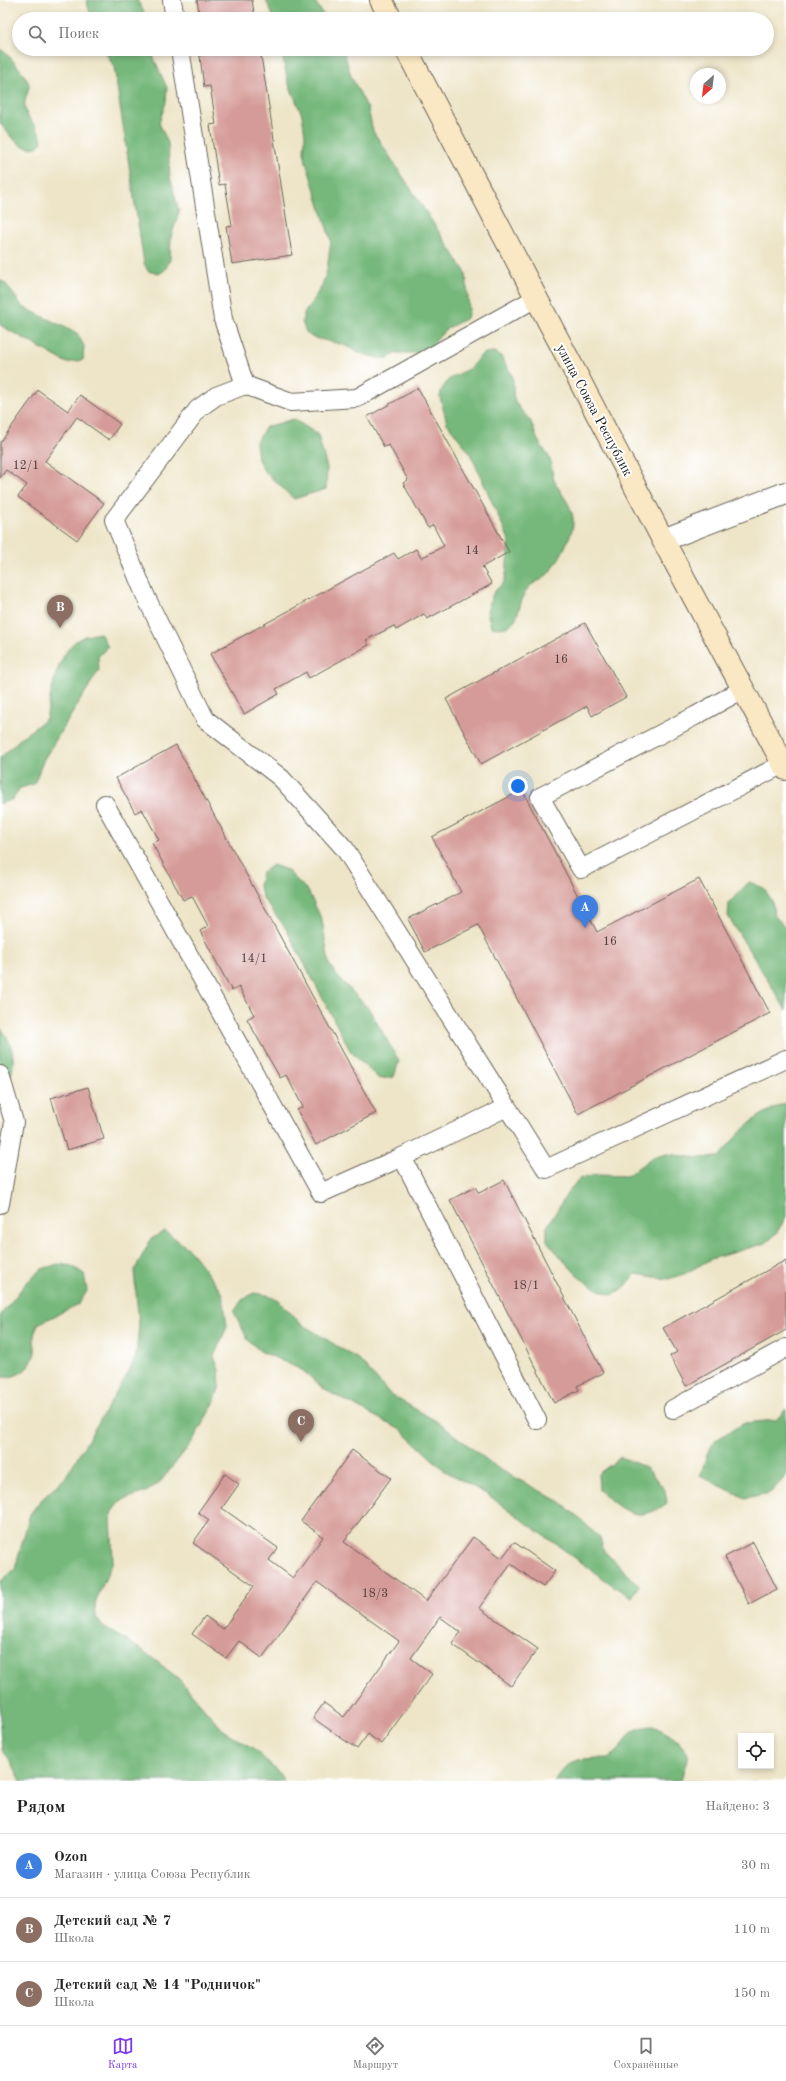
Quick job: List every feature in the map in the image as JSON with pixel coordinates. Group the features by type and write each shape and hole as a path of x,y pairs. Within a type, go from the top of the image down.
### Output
{"street":[{"path":"381,0 387,12"},
{"name":"улица Союза Республик","path":"410,56 663,540 785,766"},
{"path":"663,540 786,494"}],"lane":[{"path":"172,0 174,12"},
{"path":"181,56 223,319 245,385"},
{"path":"536,298 357,398 291,402 245,385 216,396 198,409 114,520 146,597 205,719 281,778 345,849 546,1169 786,1059"},
{"path":"743,689 695,716 540,797 581,869 785,766"},
{"path":"105,804 321,1192 402,1157 507,1107"},
{"path":"0,1075 14,1122 0,1204"},
{"path":"402,1157 538,1420"},
{"path":"673,1408 786,1348"}],"green space":[{"path":"86,0 137,0 144,12 90,12"},
{"path":"266,0 314,0 322,12 271,12"},
{"path":"0,49 17,65 28,81 29,88 25,109 28,117 41,137 42,142 37,147 30,148 22,146 11,137 0,123"},
{"path":"108,56 153,56 167,88 166,102 159,123 168,143 170,177 179,212 171,237 170,260 165,270 159,274 148,271 144,263 114,67"},
{"path":"282,56 345,56 351,76 368,109 373,131 466,273 469,310 467,318 446,329 427,351 419,353 396,353 389,358 378,358 359,353 344,345 311,337 306,332 302,322 304,314 322,286 327,270 331,241 306,162 304,152 305,135 302,115 288,82"},
{"path":"0,280 5,283 23,307 77,333 84,346 83,360 67,363 0,325"},
{"path":"494,352 501,356 511,373 513,380 513,393 516,403 531,422 538,440 549,457 554,480 572,511 573,518 571,533 557,562 545,577 528,588 513,623 501,628 491,627 487,611 493,593 504,582 509,540 470,453 447,423 440,397 441,391 449,379 470,368 480,356 485,353"},
{"path":"294,419 318,435 327,468 326,489 294,499 264,471 258,459 256,442 266,427"},
{"path":"100,633 108,646 98,657 99,670 44,759 34,784 20,788 13,799 0,804 0,758 22,737 46,719 57,672 62,660 75,641 85,636"},
{"path":"273,865 287,870 308,891 322,920 329,964 337,976 369,1009 399,1061 394,1077 379,1079 351,1052 285,927 264,900 259,886 262,872"},
{"path":"749,882 764,888 772,901 774,915 786,928 786,1010 728,916 729,903"},
{"path":"0,1028 5,1034 12,1051 13,1069 6,1084 0,1090"},
{"path":"786,1103 786,1217 776,1234 766,1243 711,1259 684,1274 668,1279 635,1274 626,1286 612,1295 601,1291 584,1280 568,1266 547,1241 547,1227 570,1189 581,1178 597,1175 627,1176 651,1158 667,1154 698,1158 719,1157 748,1125 765,1113"},
{"path":"165,1231 189,1249 223,1294 227,1327 214,1356 219,1370 220,1386 214,1403 192,1442 161,1481 148,1491 120,1501 111,1513 113,1561 95,1603 96,1617 103,1627 142,1650 178,1678 224,1731 253,1748 277,1771 285,1781 21,1781 11,1761 2,1750 0,1728 0,1582 15,1569 30,1514 40,1501 65,1478 130,1370 136,1355 139,1325 134,1271 151,1239"},
{"path":"58,1264 72,1266 84,1274 87,1291 79,1304 38,1324 34,1334 35,1352 31,1363 23,1372 12,1376 0,1377 0,1316 26,1283 42,1269"},
{"path":"254,1293 267,1295 279,1301 300,1323 358,1359 391,1395 436,1421 499,1469 557,1500 577,1516 600,1538 604,1551 639,1585 632,1597 618,1589 488,1495 445,1471 401,1430 325,1390 302,1370 260,1351 248,1340 234,1312 242,1300"},
{"path":"786,1409 786,1476 770,1493 745,1498 700,1476 709,1449 718,1438 745,1423 776,1420"},
{"path":"621,1457 647,1468 665,1490 667,1503 657,1510 647,1513 631,1513 615,1504 599,1490 598,1474"},
{"path":"653,1726 674,1738 688,1755 681,1781 554,1781 563,1769 572,1762 583,1759 609,1758 617,1752 631,1733 643,1727"}],"building":[{"path":"197,0 252,0 254,12 199,12"},
{"path":"200,56 261,56 292,255 232,264 226,226 232,225 225,184 219,185 210,125 216,124 210,86 204,87"},
{"path":"418,388 509,552 482,567 492,584 427,619 424,614 396,630 394,626 366,640 369,645 309,678 306,672 276,689 279,694 244,714 210,654 394,553 398,559 416,549 421,558 444,546 433,525 428,528 403,483 408,480 389,445 384,447 367,417"},
{"path":"38,390 68,411 80,395 120,424 109,440 77,417 45,461 104,503 77,540 18,497 27,485 6,470 0,478 0,443"},
{"path":"585,623 626,697 592,716 587,706 481,764 446,699"},
{"path":"176,745 376,1113 316,1145 297,1110 303,1107 286,1075 280,1078 247,1019 254,1015 239,987 232,991 200,931 208,926 192,896 183,900 152,843 159,840 142,809 135,813 116,778"},
{"path":"522,790 597,932 699,879 770,1013 578,1114 478,925 425,952 408,919 461,892 432,837"},
{"path":"88,1087 104,1139 67,1150 51,1098"},
{"path":"504,1180 603,1373 577,1386 579,1390 554,1403 450,1200 475,1187 479,1193"},
{"path":"786,1260 786,1330 686,1386 670,1356 677,1352 663,1328"},
{"path":"352,1450 391,1478 344,1542 426,1601 473,1537 502,1558 514,1542 555,1571 543,1587 511,1564 479,1608 538,1649 511,1686 452,1644 461,1632 440,1617 411,1658 432,1674 381,1744 368,1734 357,1749 313,1718 324,1703 344,1717 399,1641 317,1582 262,1658 239,1641 226,1658 192,1634 205,1616 223,1629 254,1586 193,1543 209,1520 198,1512 225,1474 239,1484 222,1508 278,1548 269,1560 293,1578 323,1537 301,1521"},
{"path":"753,1542 777,1589 749,1604 725,1557"}],"place":[{"name":"Детский сад № 7","path":"60,628"},
{"name":"Ozon","path":"585,928"},
{"name":"Детский сад № 14 \"Родничок\"","path":"301,1442"}]}
